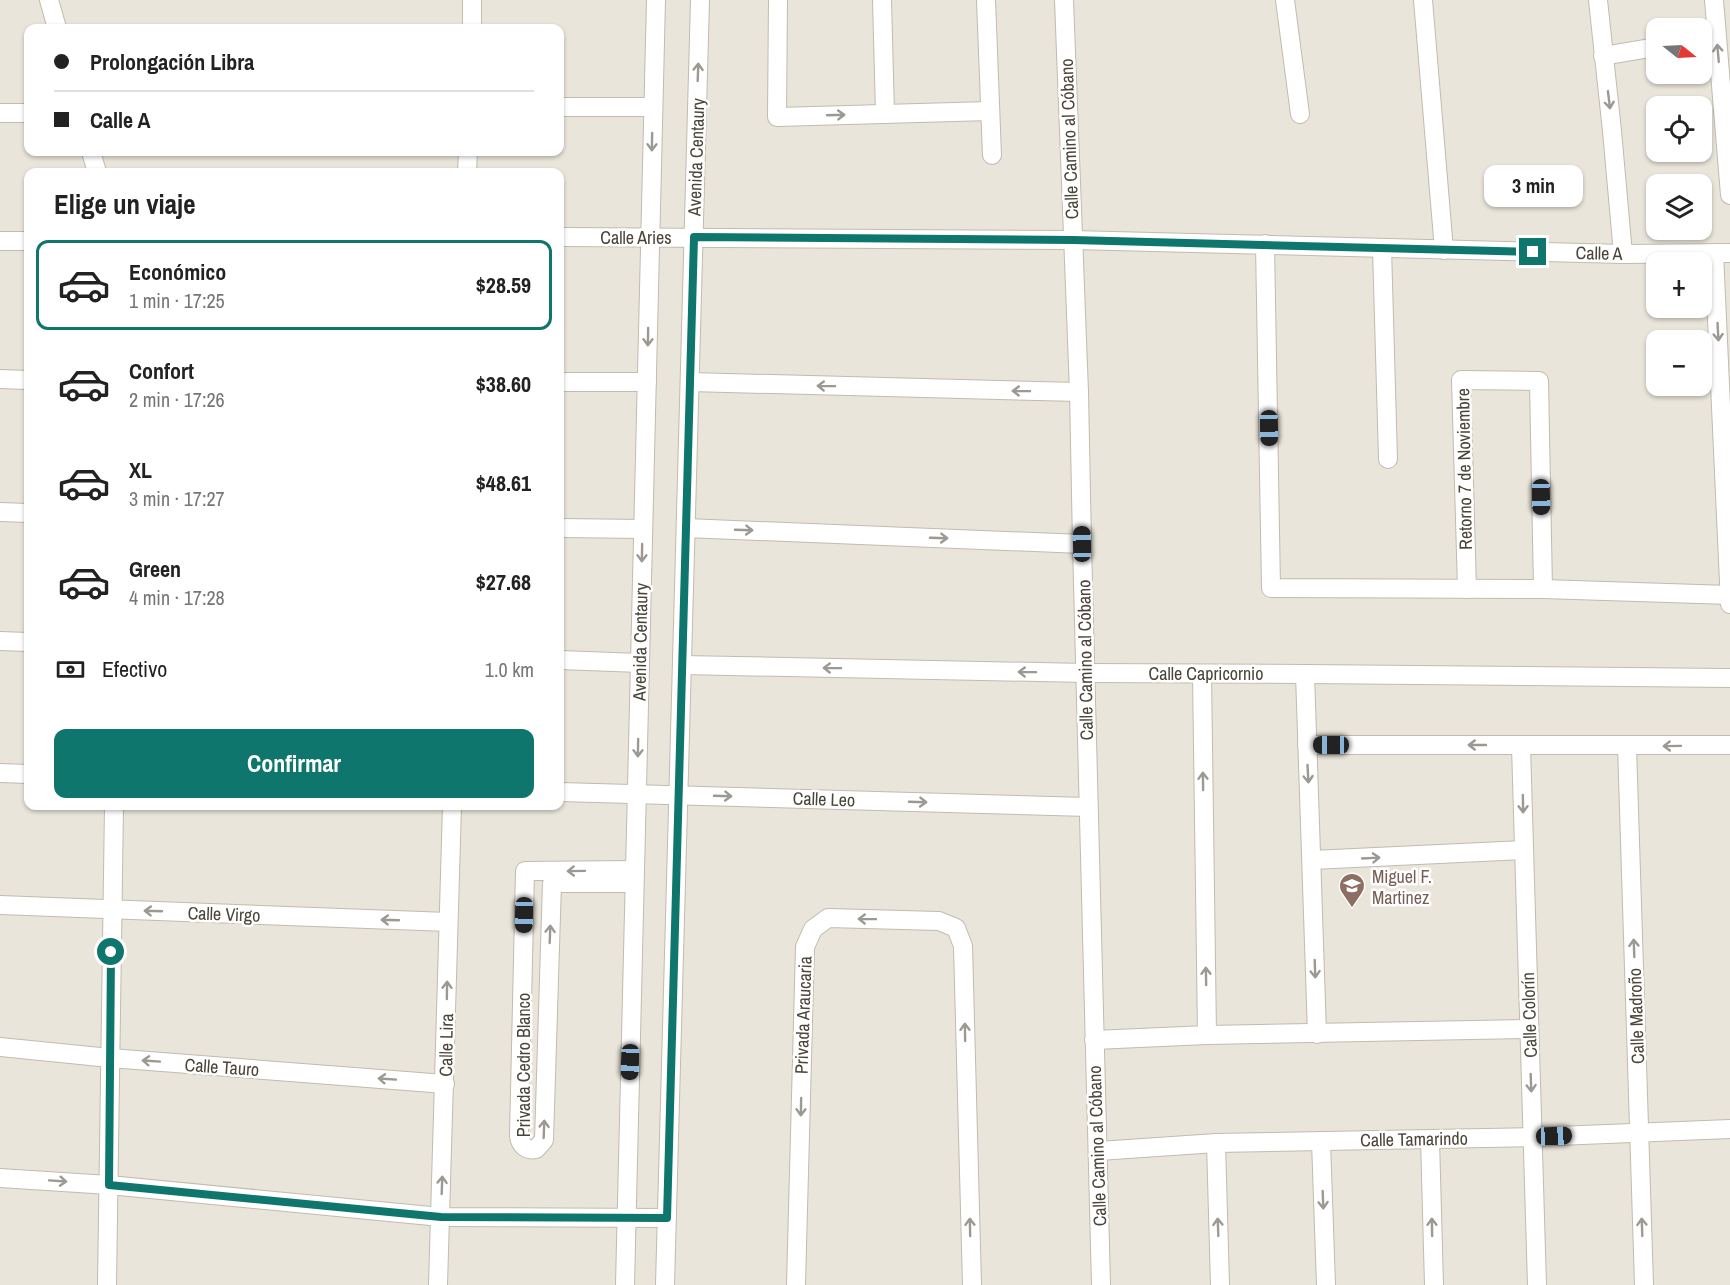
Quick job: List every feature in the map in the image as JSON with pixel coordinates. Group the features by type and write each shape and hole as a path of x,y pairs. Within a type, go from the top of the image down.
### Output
{"street":[{"path":"49,0 56,24"},
{"path":"472,0 472,24"},
{"name":"Avenida Centaury","path":"625,1285 656,0"},
{"name":"Avenida Centaury","path":"665,1285 700,0"},
{"path":"778,0 777,117 990,111"},
{"path":"882,0 885,114"},
{"path":"986,0 992,155"},
{"name":"Calle Camino al Cóbano","path":"1064,0 1079,392 1101,1285"},
{"path":"1284,0 1300,114"},
{"path":"1424,0 1444,250"},
{"path":"1598,0 1623,254"},
{"path":"1714,0 1730,195"},
{"path":"1603,56 1646,49"},
{"path":"564,107 653,107"},
{"path":"0,113 24,113"},
{"name":"Calle Aries","path":"564,237 1073,240"},
{"name":"Calle A","path":"1073,240 1623,254 1722,253"},
{"path":"0,241 24,241"},
{"path":"1265,244 1272,588 1543,590 1730,595"},
{"path":"1382,248 1388,459"},
{"path":"1722,253 1730,604"},
{"path":"0,379 24,380"},
{"name":"Retorno 7 de Noviembre","path":"1467,589 1461,380 1539,381 1543,590"},
{"path":"564,381 647,382"},
{"path":"690,382 1079,392"},
{"path":"0,512 24,513"},
{"path":"564,528 643,529"},
{"path":"686,528 1082,544"},
{"path":"0,642 24,642"},
{"path":"564,660 640,663"},
{"name":"Calle Capricornio","path":"682,664 1086,673 1730,678"},
{"path":"1202,674 1207,1035"},
{"path":"1305,674 1317,1034"},
{"path":"1307,745 1730,745"},
{"name":"Calle Colorín","path":"1521,746 1537,1285"},
{"name":"Calle Madroño","path":"1627,746 1644,1285"},
{"path":"0,773 24,774"},
{"name":"Calle Leo","path":"564,792 1088,807"},
{"path":"107,1285 114,810"},
{"name":"Calle Lira","path":"438,1285 452,810"},
{"path":"1312,860 1524,850"},
{"name":"Privada Cedro Blanco","path":"525,871 634,876 552,883 544,1140 536,1149 528,1149 521,1144 519,1136 525,871"},
{"name":"Calle Virgo","path":"0,905 448,922"},
{"name":"Privada Araucaria","path":"796,1285 805,947 813,929 828,918 939,921 956,928 963,945 972,1285"},
{"path":"1094,1040 1207,1035 1529,1029"},
{"name":"Calle Tauro","path":"0,1047 110,1058 445,1084"},
{"name":"Calle Tamarindo","path":"1099,1151 1216,1143 1533,1137 1730,1129"},
{"path":"1430,1139 1434,1285"},
{"path":"1321,1141 1326,1285"},
{"path":"1216,1143 1220,1285"},
{"path":"0,1178 109,1185 441,1217 667,1218"}],"shaded area":[{"path":"0,0 1730,0 1730,1285 0,1285"}],"place":[{"name":"Miguel F. Martinez","path":"1352,909"}],"route":[{"path":"111,952 109,1185 441,1217 667,1218 694,237 1073,240 1533,252"}]}
